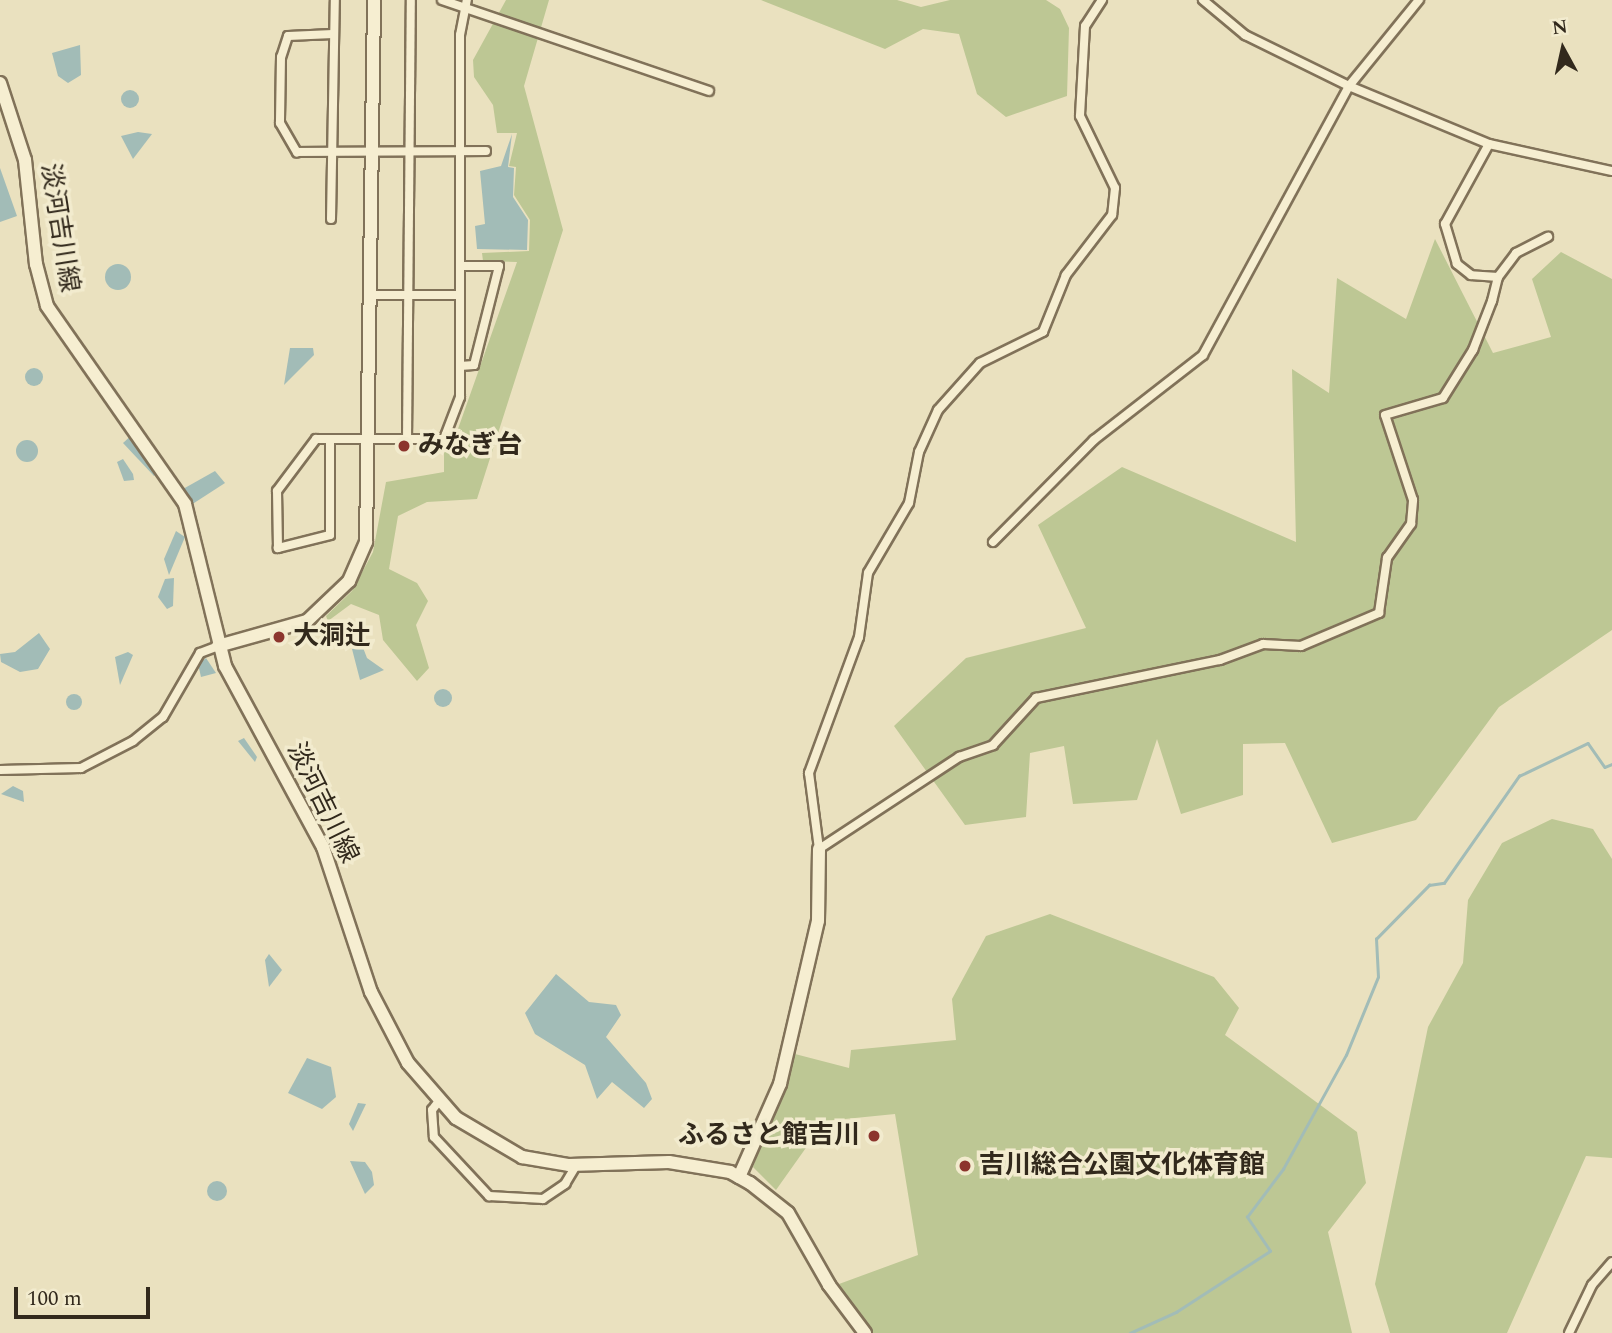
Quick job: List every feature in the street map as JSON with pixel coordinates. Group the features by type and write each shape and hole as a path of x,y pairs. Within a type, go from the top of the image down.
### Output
{"main road":[{"path":"218,646 307,621 349,581 366,542 374,0"},
{"name":"淡河吉川線","path":"0,83 25,160 36,264 47,306 185,505 207,578 218,646 323,847 371,992 408,1063 439,1101 501,1149 577,1164 669,1162 738,1177 788,1213 865,1333"},
{"path":"738,1177 780,1084 818,921 819,849"}],"street":[{"path":"331,219 335,0"},
{"path":"407,439 411,0"},
{"path":"442,0 466,3 709,90"},
{"path":"1102,0 1085,26 1080,116 1115,188 1112,215 1066,275 1044,332 980,363 938,410 919,452 909,503 868,573 859,637 811,765 808,804 819,849 959,757 993,746 1036,698 1220,660 1263,643 1301,646 1379,613 1387,558 1411,524 1413,499 1385,415 1443,398 1474,350 1498,277 1516,253 1548,237"},
{"path":"1203,0 1233,28 1349,86 1489,144 1612,171"},
{"path":"993,542 1094,440 1203,355 1349,86 1419,0"},
{"path":"330,439 330,535 278,548 277,491 316,439 330,439 369,439 407,439 444,439 460,397 460,152 466,3"},
{"path":"333,34 288,36 281,57 280,123 297,152 486,151"},
{"path":"1489,144 1445,224 1457,264 1471,275 1498,277"},
{"path":"460,265 499,266 474,365 460,366"},
{"path":"369,295 460,295"},
{"path":"0,770 71,770 133,741 163,717 200,653 218,646"},
{"path":"439,1101 432,1110 434,1137 489,1196 544,1199 565,1184 577,1164"},
{"path":"1569,1333 1592,1285 1612,1262"}],"green space":[{"path":"506,0 549,0 524,86 563,230 477,499 427,502 398,516 389,569 417,583 428,601 416,625 429,668 417,681 383,640 379,615 351,604 328,621 326,616 352,591 373,552 386,482 444,472 444,453 453,443 517,262 483,261 482,253 529,251 530,220 514,195 516,167 509,166 517,133 497,133 493,105 474,77 473,60"},
{"path":"761,0 897,0 921,7 950,0 1046,0 1060,9 1069,28 1067,96 1006,117 977,94 959,34 923,29 885,49"},
{"path":"1435,239 1493,353 1551,337 1532,279 1561,252 1612,279 1612,630 1499,707 1416,820 1332,843 1285,743 1243,744 1243,795 1181,814 1157,739 1137,800 1073,804 1064,746 1030,753 1026,817 965,825 894,726 966,658 1086,628 1038,525 1122,467 1296,542 1292,369 1329,393 1337,278 1406,319"},
{"path":"1552,819 1593,829 1612,859 1612,1158 1586,1156 1507,1333 1390,1333 1375,1284 1428,1027 1463,963 1468,900 1502,843"},
{"path":"1050,914 1214,977 1239,1008 1225,1035 1357,1132 1366,1183 1328,1232 1352,1333 871,1333 839,1284 918,1255 895,1114 825,1121 776,1190 753,1167 795,1054 849,1068 851,1050 956,1040 952,999 986,936"}],"water":[{"path":"80,45 81,75 68,83 58,76 52,53"},
{"path":"130,90 136,93 139,99 136,105 130,108 124,105 121,99 124,93"},
{"path":"138,132 152,134 133,159 121,136"},
{"path":"512,134 508,167 514,168 513,197 528,220 527,250 477,249 475,226 485,224 480,171 501,166"},
{"path":"0,168 17,216 0,222"},
{"path":"118,264 127,268 131,277 127,286 118,290 109,286 105,277 109,268"},
{"path":"290,348 313,348 314,355 284,385"},
{"path":"34,368 42,373 43,377 38,385 34,386 26,381 25,377 30,369"},
{"path":"133,434 159,471 154,476 123,443"},
{"path":"27,440 35,443 38,451 35,459 27,462 19,459 16,451 19,443"},
{"path":"123,459 134,480 124,481 117,462"},
{"path":"215,471 225,483 191,505 183,489"},
{"path":"176,531 185,537 169,575 164,559"},
{"path":"174,578 173,606 167,609 158,597 165,579"},
{"path":"39,633 50,649 38,669 20,672 1,662 0,654 15,652"},
{"path":"362,645 367,658 384,670 360,680 352,649"},
{"path":"128,652 133,655 120,685 115,657"},
{"path":"206,658 216,673 201,677 198,664"},
{"path":"443,689 449,692 452,698 449,704 443,707 437,704 434,698 437,692"},
{"path":"71,694 77,694 82,702 80,708 71,710 66,705 66,699"},
{"path":"244,738 257,757 255,762 238,741"},
{"path":"13,786 23,791 24,802 1,794"},
{"path":"269,954 282,970 269,987 265,960"},
{"path":"556,974 589,1002 616,1005 621,1015 606,1037 646,1083 652,1099 644,1108 612,1082 597,1099 585,1065 535,1034 525,1013"},
{"path":"307,1058 331,1067 336,1097 322,1109 288,1093"},
{"path":"358,1103 366,1104 353,1131 349,1124"},
{"path":"350,1161 365,1162 372,1172 374,1185 365,1194"},
{"path":"217,1181 224,1184 227,1191 224,1198 217,1201 210,1198 207,1191 210,1184"}],"waterway":[{"path":"1130,1333 1176,1312 1270,1251 1247,1217 1283,1169 1346,1055 1378,977 1376,939 1429,885 1444,883 1519,776 1588,743 1605,767 1612,764"}],"place":[{"name":"みなぎ台","path":"404,446"},
{"name":"大洞辻","path":"279,637"},
{"name":"ふるさと館吉川","path":"874,1136"},
{"name":"吉川総合公園文化体育館","path":"965,1166"}]}
